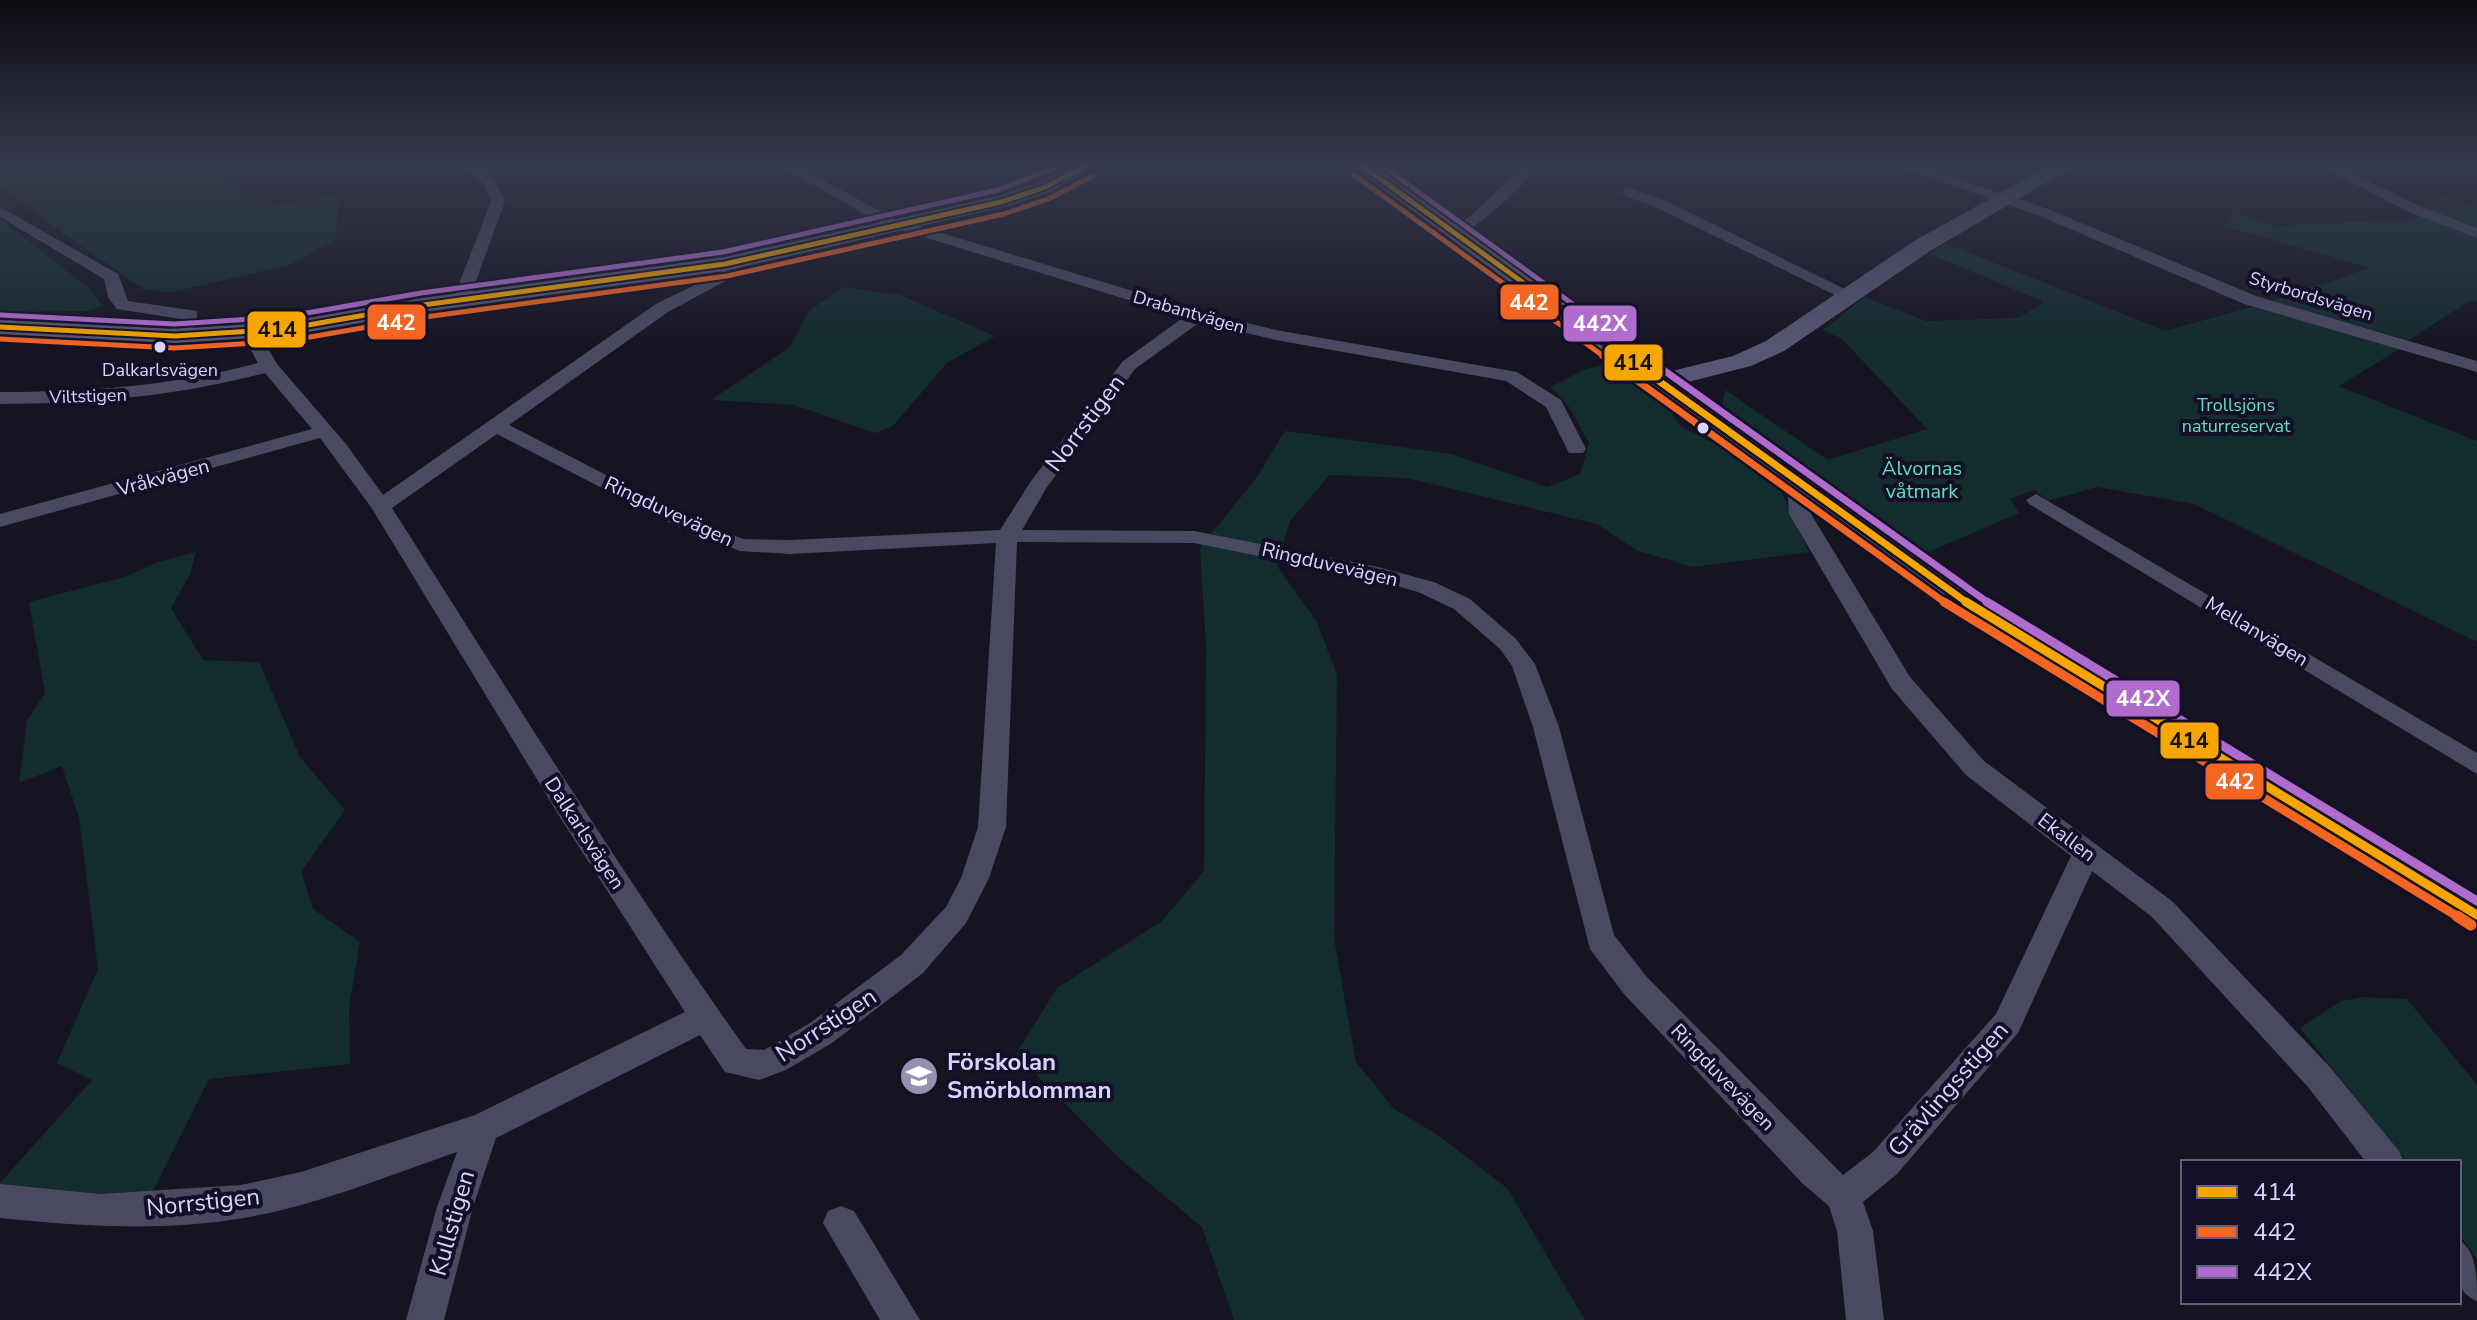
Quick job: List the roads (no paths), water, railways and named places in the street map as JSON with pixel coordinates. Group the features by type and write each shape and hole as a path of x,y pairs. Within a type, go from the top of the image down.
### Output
{"street":[{"path":"26,227 112,277 116,297 123,305 191,315 188,324 175,336"},
{"path":"461,300 488,227"},
{"path":"0,327 175,336 250,332 725,264 900,227"},
{"name":"Drabantvägen","path":"913,227 1197,316 1333,346 1511,376 1554,404 1576,449"},
{"path":"1447,227 1797,482 2014,634 2477,915"},
{"path":"1455,232 1464,227"},
{"path":"1702,227 1851,296"},
{"path":"1659,382 1761,354 1922,246 1956,227"},
{"name":"Styrbordsvägen","path":"2072,227 2250,300 2477,367"},
{"path":"381,506 662,308 725,275"},
{"name":"Norrstigen","path":"0,1201 100,1211 241,1202 301,1189 483,1128 705,1017 736,1062 759,1066 821,1033 890,983 912,964 956,915 975,878 992,827 1007,536 1038,485 1129,365 1197,316"},
{"name":"Dalkarlsvägen","path":"250,332 269,366 325,431 381,506 573,815 705,1017"},
{"name":"Viltstigen","path":"0,398 128,396 213,381 269,366"},
{"name":"Ringduvevägen","path":"496,426 681,521 740,545 790,547 1007,536 1220,539 1426,587 1462,604 1484,621 1516,654 1533,691 1546,727 1600,940 1635,985 1815,1173 1843,1196"},
{"name":"Vråkvägen","path":"0,521 325,431"},
{"name":"Ekallen","path":"1797,482 1800,514 1901,683 1975,768 2162,909 2319,1077 2385,1160"},
{"name":"Mellanvägen","path":"2036,500 2477,765"},
{"name":"Grävlingsstigen","path":"1843,1196 1885,1163 2007,1023 2087,852"},
{"name":"Kullstigen","path":"425,1320 455,1207 483,1128"},
{"path":"1843,1196 1855,1231 1865,1320"},
{"path":"841,1223 901,1320"},
{"path":"2461,1261 2477,1283"}],"place":[{"name":"Dalkarlsvägen","path":"160,347"},
{"name":"Förskolan Smörblomman","path":"919,1076"}],"park label":[{"name":"Trollsjöns naturreservat","path":"2236,415"},
{"name":"Älvornas våtmark","path":"1922,480"}]}
